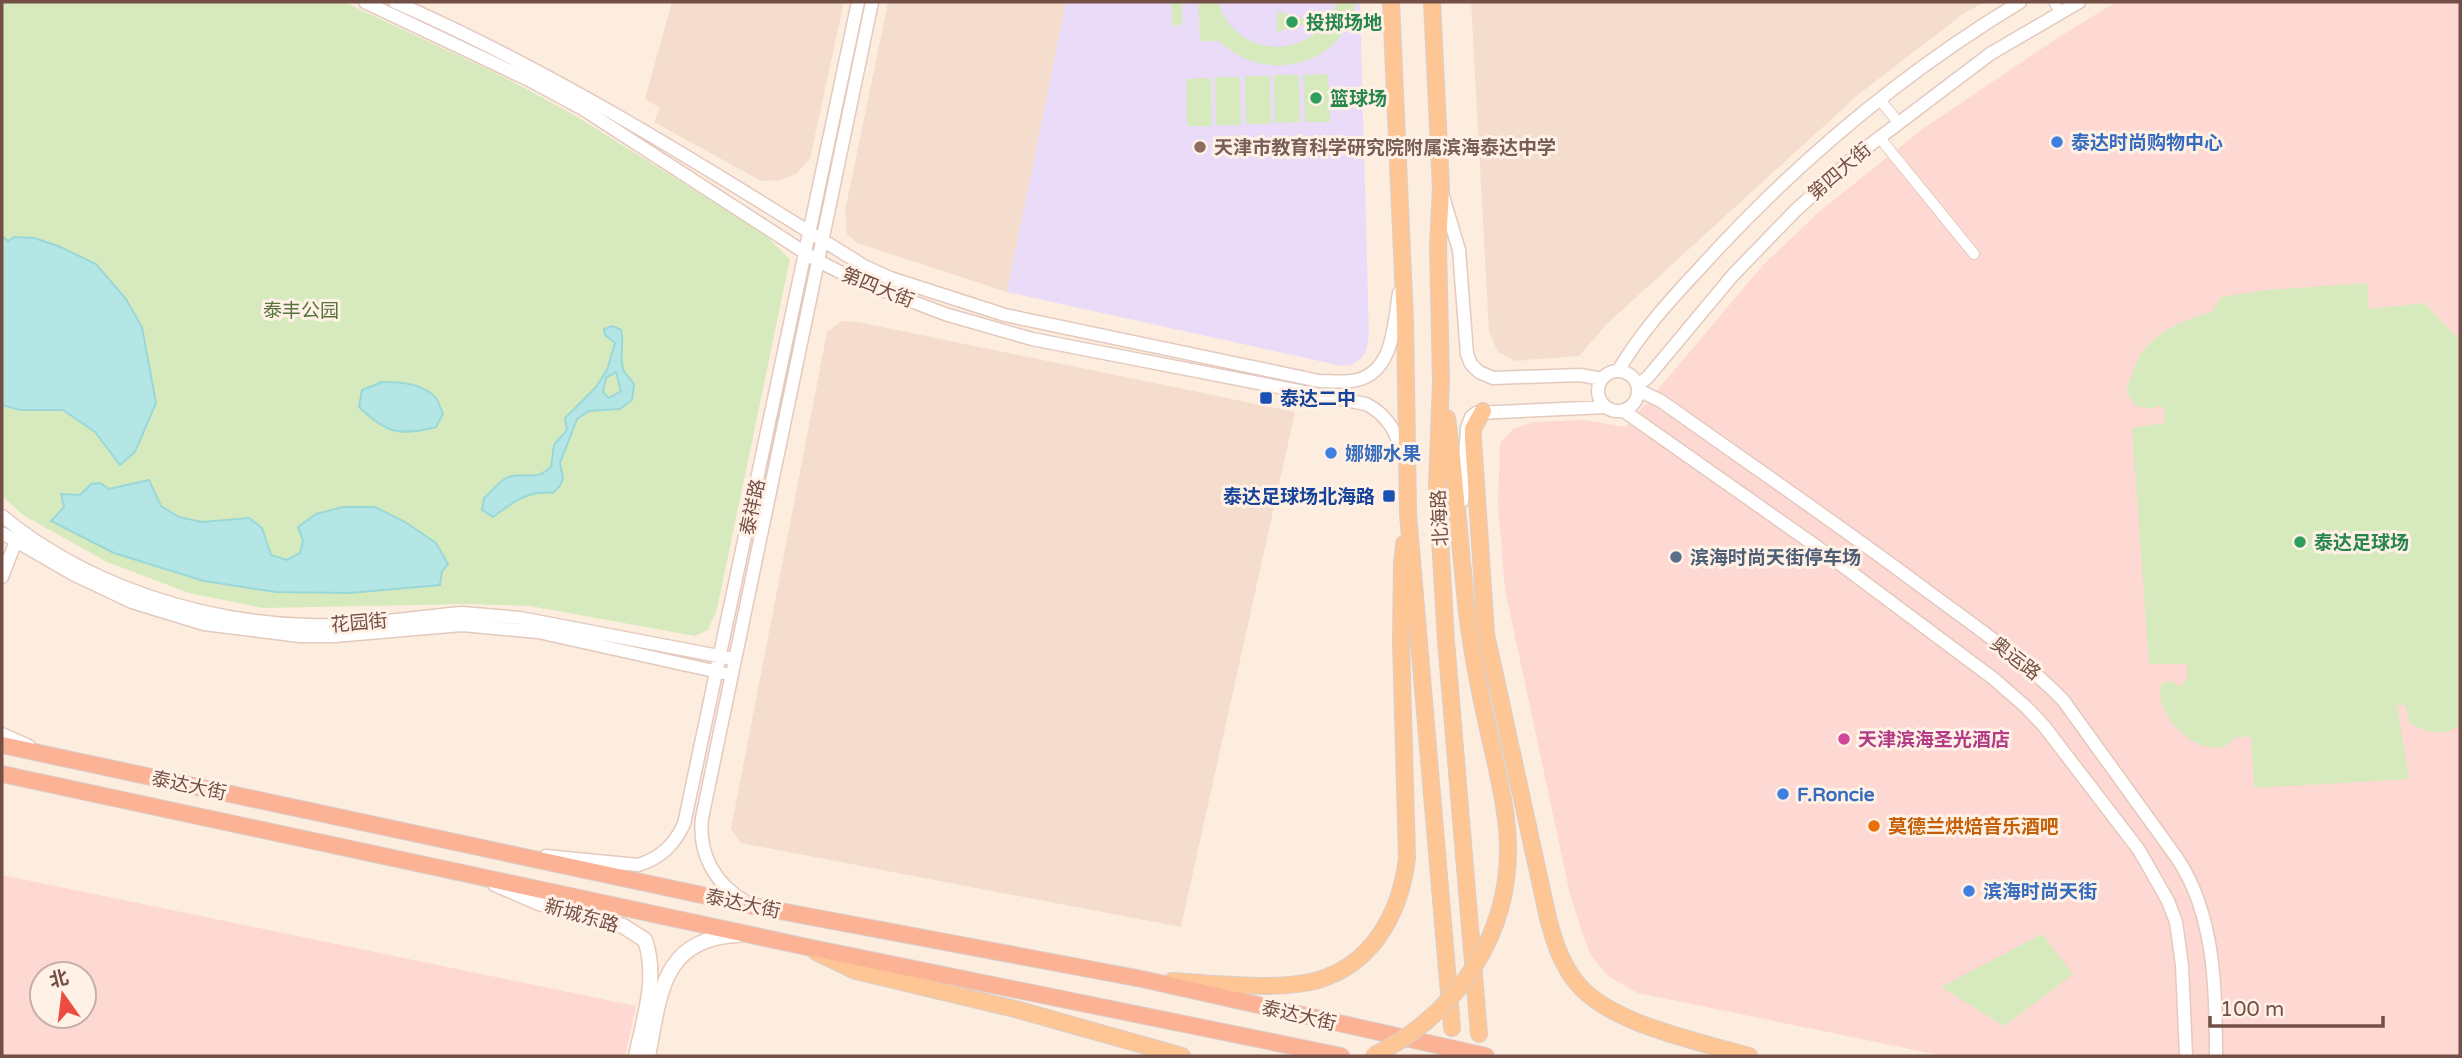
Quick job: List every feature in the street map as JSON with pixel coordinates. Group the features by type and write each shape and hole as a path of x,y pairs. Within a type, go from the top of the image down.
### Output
{"highway":[{"name":"泰达大街","path":"2,745 752,906 1142,979 1486,1056"},
{"name":"泰达大街","path":"3,775 807,947 1340,1056"}],"main road":[{"name":"北海路","path":"1391,2 1408,415 1408,513 1452,1028"},
{"name":"北海路","path":"1433,2 1441,189 1438,246 1441,382 1438,499 1479,1034"},
{"path":"1373,1056 1413,1032 1450,1001 1465,981 1488,942 1503,895 1507,860 1507,827 1474,659 1441,382"},
{"path":"1483,411 1474,429 1473,439 1486,634 1548,918 1559,954 1581,988 1612,1013 1749,1056"},
{"path":"1142,979 1264,985 1306,982 1327,977 1357,959 1389,922 1401,891 1407,858 1401,641 1402,565 1408,513"},
{"name":"新城东路","path":"484,879 539,903 623,926 645,940 651,969 636,1056"},
{"path":"648,1056 662,989 675,962 694,944 716,937 746,934"},
{"path":"807,947 856,971 1019,1010 1182,1056"}],"street":[{"name":"第四大街","path":"365,2 529,80 583,109 818,261 856,280 945,314 1031,339 1366,404 1379,410 1394,429 1407,475"},
{"path":"395,2 441,22 615,113 864,266 890,278 1005,315 1319,381 1360,380 1383,361 1391,342 1402,276"},
{"name":"泰祥路","path":"511,854 638,865 666,851 684,824 858,2"},
{"name":"泰祥路","path":"752,906 727,890 717,878 706,858 700,832 872,2"},
{"name":"第四大街","path":"1602,379 1618,371 1658,315 1720,246 1788,178 1880,100 1942,52 2020,2"},
{"name":"第四大街","path":"1624,411 1634,404 1638,387 1707,303 1825,182 1898,122 1990,54 2057,7 2079,2"},
{"path":"1880,100 1898,122"},
{"path":"1879,137 1974,254"},
{"path":"1441,189 1449,208 1459,250 1467,355 1471,364 1479,372 1493,378 1580,375 1602,379 1598,390 1599,397 1611,410 1624,411"},
{"path":"1618,371 1630,375 1638,387"},
{"name":"奥运路","path":"1638,387 1893,565 2043,679 2063,700 2190,877 2199,898 2205,926 2214,993 2216,1056"},
{"path":"1460,536 1467,428 1471,417 1483,411 1606,407"},
{"name":"奥运路","path":"1624,411 1820,549 1983,671 2044,726 2139,850 2168,901 2176,922 2182,965 2186,1056"},
{"name":"花园街","path":"2,516 53,551 116,583 156,598 240,619 310,625 463,613 483,614 553,624 736,660"},
{"name":"花园街","path":"2,533 73,574 132,602 204,624 300,636 334,636 462,625 526,630 733,675"},
{"path":"2,577 16,541"},
{"path":"2,734 52,755"}],"shaded area":[{"path":"672,2 844,2 810,159 796,174 780,180 761,181 654,122 660,108 645,99"},
{"path":"888,2 1066,2 1007,292 857,243 847,234 845,211"},
{"name":"天津市教育科学研究院附属滨海泰达中学","path":"1066,2 1360,2 1369,335 1362,358 1351,365 1342,366 1007,292"},
{"path":"1471,2 1984,2 1963,14 1859,94 1608,323 1579,356 1516,361 1498,352 1489,332"},
{"path":"2116,2 2460,2 2460,1056 1944,1056 1638,993 1608,976 1591,956 1581,929 1569,890 1505,589 1498,504 1500,443 1513,429 1533,422 1584,420 1626,427 1764,264 1820,211 1924,128"},
{"path":"842,321 858,322 1295,412 1181,927 741,843 731,829 827,332"},
{"path":"2,875 636,1006 625,1056 2,1056"}],"green space":[{"name":"泰丰公园","path":"2,2 344,2 502,76 571,113 763,233 790,259 717,609 708,630 695,636 530,606 469,604 263,608 189,593 107,562 23,515 2,496"},
{"path":"1171,2 1182,2 1182,25 1172,26"},
{"path":"1198,2 1218,2 1228,22 1242,36 1258,44 1277,47 1295,44 1312,35 1327,21 1337,2 1356,2 1348,24 1335,42 1319,55 1300,63 1279,65 1258,63 1238,55 1219,41 1200,41"},
{"name":"投掷场地","path":"1278,11 1307,20 1309,23 1277,32"},
{"name":"篮球场","path":"1328,74 1330,122 1305,122 1303,75"},
{"name":"篮球场","path":"1274,75 1299,75 1300,122 1275,123"},
{"path":"1245,76 1270,76 1271,124 1246,124"},
{"path":"1215,77 1240,77 1241,125 1216,125"},
{"path":"1211,78 1212,126 1187,126 1186,79"},
{"name":"泰达足球场","path":"2367,283 2369,309 2424,303 2460,340 2460,725 2447,731 2429,731 2409,723 2405,705 2397,706 2409,779 2254,788 2251,737 2236,737 2224,746 2211,747 2187,737 2169,718 2160,694 2162,683 2172,681 2179,687 2187,679 2187,664 2149,664 2132,428 2164,423 2165,411 2160,405 2152,409 2135,406 2126,390 2136,363 2158,336 2189,319 2212,312 2221,297 2267,290"},
{"path":"2042,934 2073,974 2004,1026 1941,987"}],"water":[{"path":"2,236 8,241 14,237 34,238 96,264 126,299 142,327 156,403 135,452 120,465 95,432 63,410 20,410 2,405"},
{"path":"613,326 621,330 622,366 634,385 632,400 620,409 589,411 577,419 560,463 563,478 560,486 553,493 536,493 521,498 493,517 482,510 484,498 501,482 512,476 541,474 551,467 554,445 567,430 565,418 596,387 607,370 615,343 605,335 604,329","holes":["616,372 621,391 609,398 603,392 606,378"]},
{"path":"382,382 411,384 431,393 443,414 436,427 394,431 369,416 359,407 362,390"},
{"path":"149,480 161,506 179,517 202,522 249,518 262,528 271,555 287,560 300,553 303,541 298,527 316,514 343,507 375,507 405,522 436,543 448,564 442,571 440,585 349,593 276,592 204,581 114,553 51,521 64,507 61,494 80,495 91,484 100,483 109,489"}],"place":[{"name":"投掷场地","path":"1292,22"},
{"name":"篮球场","path":"1316,98"},
{"name":"泰达时尚购物中心","path":"2057,142"},
{"name":"天津市教育科学研究院附属滨海泰达中学","path":"1200,147"},
{"name":"泰达二中","path":"1266,398"},
{"name":"娜娜水果","path":"1331,453"},
{"name":"泰达足球场北海路","path":"1389,496"},
{"name":"泰达足球场","path":"2300,542"},
{"name":"滨海时尚天街停车场","path":"1676,557"},
{"name":"天津滨海圣光酒店","path":"1844,739"},
{"name":"F.Roncie","path":"1783,794"},
{"name":"莫德兰烘焙音乐酒吧","path":"1874,826"},
{"name":"滨海时尚天街","path":"1969,891"}]}
